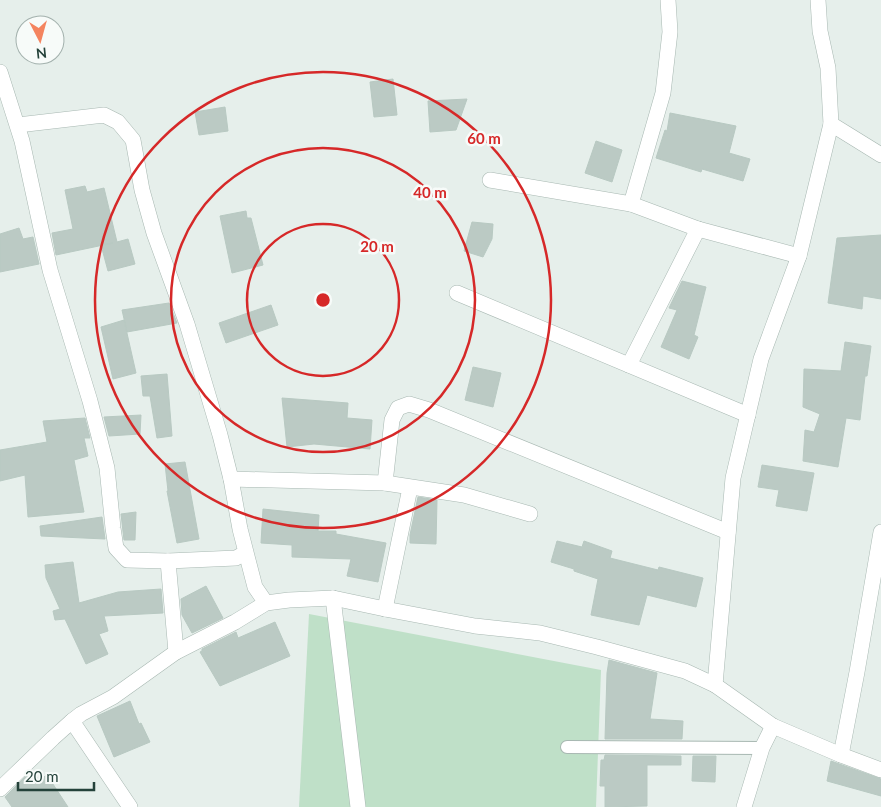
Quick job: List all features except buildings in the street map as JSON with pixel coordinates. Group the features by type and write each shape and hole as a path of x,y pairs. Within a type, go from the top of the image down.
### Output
{"street":[{"path":"631,204 663,93 670,32 668,0"},
{"path":"716,685 733,478 761,359 799,256 831,124 828,68 820,31 818,0"},
{"path":"0,72 18,125 50,270 90,401 107,468 116,548 127,560 168,561 236,558 245,553"},
{"path":"18,125 104,115 118,122 132,140 142,190 154,233 187,324 220,434 231,479 245,553 255,587 266,603"},
{"path":"831,124 881,155"},
{"path":"490,180 631,204 698,229 799,256"},
{"path":"629,365 698,229"},
{"path":"457,294 748,415"},
{"path":"385,483 392,420 398,408 409,404 438,414 728,532"},
{"path":"231,479 385,483 464,495 530,514"},
{"path":"385,609 410,488"},
{"path":"841,755 858,672 881,532"},
{"path":"168,561 176,652"},
{"path":"333,598 358,807"},
{"path":"0,789 53,738 82,714 113,697 176,652 235,622 266,603 333,598 475,626 540,633 685,671 716,685 772,726 881,770"},
{"path":"72,722 130,807"},
{"path":"744,807 762,748 772,726"}],"lane":[{"path":"567,747 762,748"}],"green space":[{"path":"309,614 601,670 596,807 299,807"}]}
